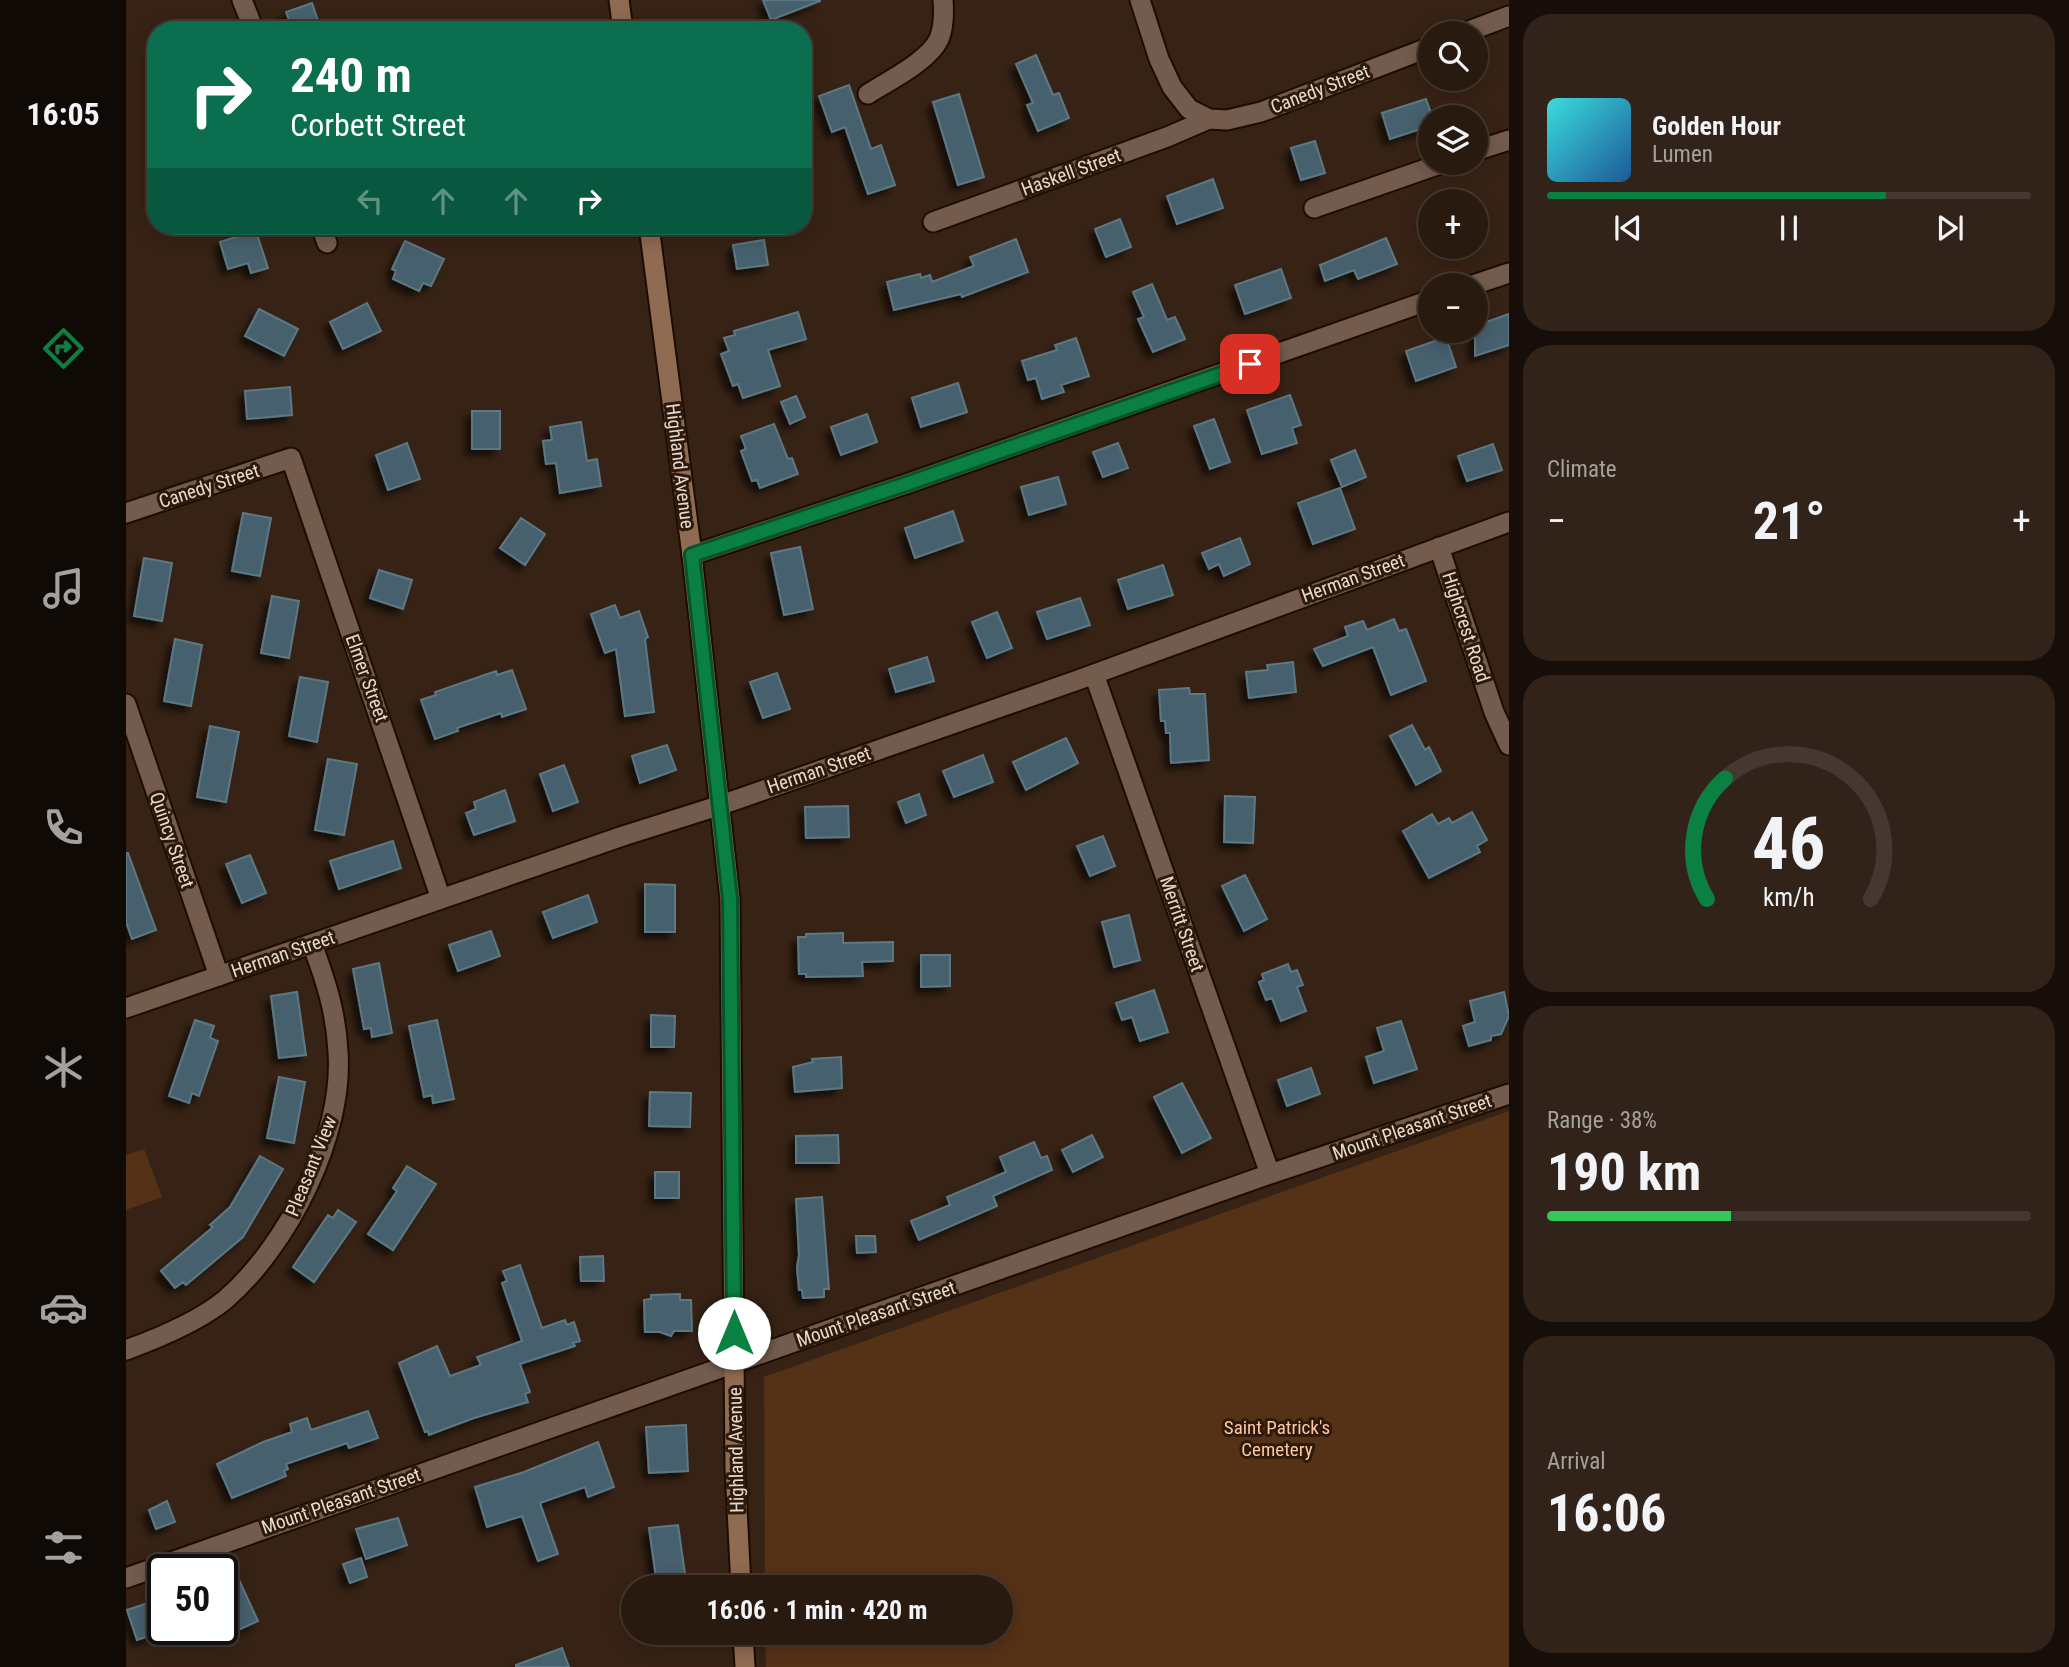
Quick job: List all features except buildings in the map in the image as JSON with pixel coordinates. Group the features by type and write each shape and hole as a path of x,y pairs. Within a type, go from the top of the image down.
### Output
{"main road":[{"path":"619,0 622,21"},
{"name":"Highland Avenue","path":"650,235 692,555 730,899 735,1468 740,1575"},
{"path":"743,1645 744,1667"}],"street":[{"path":"242,0 250,21"},
{"path":"868,94 920,60 938,43 942,30 943,0"},
{"path":"1140,0 1167,78 1189,109 1209,119"},
{"path":"1488,24 1509,16"},
{"name":"Canedy Street","path":"1209,119 1227,120 1261,112 1418,52"},
{"name":"Haskell Street","path":"933,222 1167,137 1209,119"},
{"path":"1488,147 1509,140"},
{"path":"1314,208 1418,172"},
{"path":"1488,280 1509,273"},
{"path":"692,555 909,483 1418,304"},
{"name":"Canedy Street","path":"126,513 291,458"},
{"name":"Elmer Street","path":"291,458 441,899"},
{"name":"Herman Street","path":"126,1008 622,836 721,805 1094,674 1509,522"},
{"name":"Highcrest Road","path":"1439,547 1494,712 1509,745"},
{"name":"Merritt Street","path":"1094,674 1270,1174"},
{"name":"Quincy Street","path":"126,704 219,976"},
{"name":"Pleasant View","path":"126,1350 192,1320 225,1300 266,1256 298,1208 336,1104 338,1079 338,1053 331,995 312,944"},
{"name":"Mount Pleasant Street","path":"126,1578 1270,1174 1509,1094"}],"green space":[{"name":"Saint Patrick's Cemetery","path":"1509,1111 1509,1667 766,1667 765,1645 1013,1645 1013,1575 765,1575 764,1377"},
{"path":"144,1149 162,1197 126,1210 126,1155"}],"route":[{"path":"734,1333 730,899 692,555 909,483 1250,364"}]}
